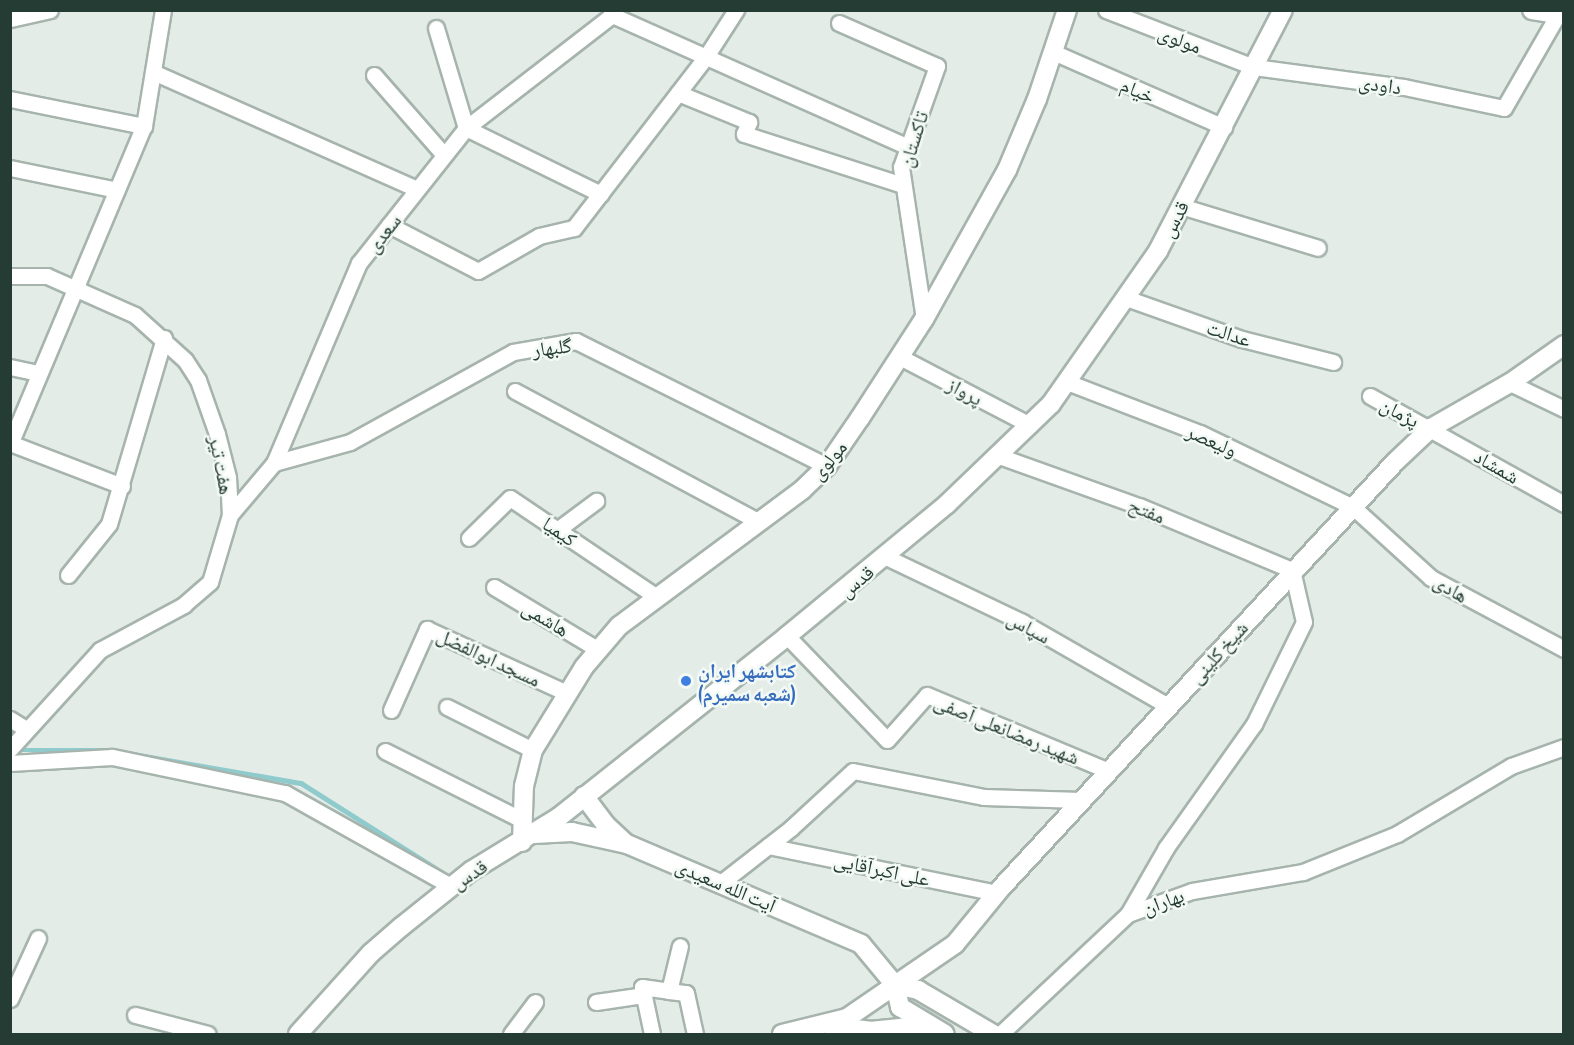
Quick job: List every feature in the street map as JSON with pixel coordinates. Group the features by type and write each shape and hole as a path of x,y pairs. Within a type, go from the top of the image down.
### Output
{"street":[{"path":"10,19 50,10"},
{"path":"122,486 11,443 74,288 144,126 163,10"},
{"path":"389,225 478,272 539,236 574,228 707,55 736,10"},
{"name":"مولوی","path":"526,832 524,786 533,750 567,693 599,650 619,626 757,521 802,490 827,466 900,357 924,319 1007,170 1053,52 1066,10"},
{"name":"مولوی","path":"1106,10 1254,67"},
{"name":"قدس","path":"298,1035 371,953 451,886 526,832 584,796 787,636 886,557 999,456 1030,425 1067,382 1126,298 1181,206 1283,10"},
{"path":"1532,10 1561,15"},
{"path":"612,13 908,147"},
{"name":"سعدی","path":"230,515 274,463 359,263 466,128 612,13"},
{"name":"داودی","path":"1254,67 1404,87 1504,108 1561,15"},
{"name":"تاکستان","path":"839,23 937,66 901,166 924,319"},
{"path":"436,28 466,128 601,194"},
{"name":"خیام","path":"1053,52 1224,127"},
{"path":"153,72 417,189"},
{"path":"374,75 444,155"},
{"path":"678,93 749,122 744,134 903,185"},
{"path":"10,99 144,126"},
{"path":"10,168 117,190"},
{"path":"1181,206 1318,248"},
{"name":"هفت تیر","path":"10,276 47,276 135,315 164,338 198,380 228,477 230,515 210,582 184,606 100,650 12,747"},
{"name":"عدالت","path":"1126,298 1242,339 1333,362"},
{"path":"68,574 109,524 164,338"},
{"name":"گلبهار","path":"274,463 350,442 513,352 576,341 827,466"},
{"name":"شیخ کلینی","path":"826,1025 847,1018 955,944 996,893 1292,570 1431,428 1510,383 1561,350"},
{"name":"پرواز","path":"900,357 1030,425"},
{"path":"10,366 39,373"},
{"name":"ولیعصر","path":"1067,382 1200,433 1353,507"},
{"path":"1510,383 1563,409"},
{"path":"515,391 757,521"},
{"name":"پژمان","path":"1370,396 1431,428"},
{"name":"شمشاد","path":"1431,428 1563,504"},
{"name":"مفتح","path":"999,456 1139,506 1292,570"},
{"name":"کیمیا","path":"469,538 510,498 657,597"},
{"path":"557,530 596,501"},
{"name":"هادی","path":"1353,507 1431,578 1563,649"},
{"name":"سپاس","path":"886,557 1022,622 1168,706"},
{"name":"بهاران","path":"1128,915 1166,848 1254,724 1304,622 1292,570"},
{"name":"هاشمی","path":"494,587 599,650"},
{"name":"مسجد ابوالفضل","path":"391,711 427,629 567,693"},
{"name":"شهید رمضانعلی آصفی","path":"787,636 886,740 927,695 1109,771"},
{"path":"447,707 533,750"},
{"path":"10,719 26,729"},
{"name":"بهاران","path":"1128,915 1192,891 1303,872 1397,834 1511,766 1563,747"},
{"path":"385,751 526,832"},
{"path":"10,763 112,757 285,794 451,886"},
{"path":"722,882 768,846 853,771 984,797 1081,800"},
{"path":"584,796 606,825 627,844"},
{"name":"آیت الله سعیدی","path":"526,832 572,832 627,844 722,882 861,944 895,985 900,1007 937,1030"},
{"name":"علی اکبرآقایی","path":"768,846 996,893"},
{"path":"1000,1035 1128,915"},
{"path":"10,999 38,938"},
{"path":"669,991 680,946"},
{"path":"895,985 918,990 993,1035"},
{"path":"652,1035 642,987 686,993 695,1035"},
{"path":"596,1002 644,995"},
{"path":"511,1035 534,1002"},
{"path":"135,1015 208,1035"},
{"path":"783,1035 826,1025 870,1031 937,1030"}],"waterway":[{"path":"16,750 113,750"},
{"path":"127,753 301,783 445,874"}],"place":[{"name":"کتابشهر ایران (شعبه سمیرم)","path":"686,681"}]}
